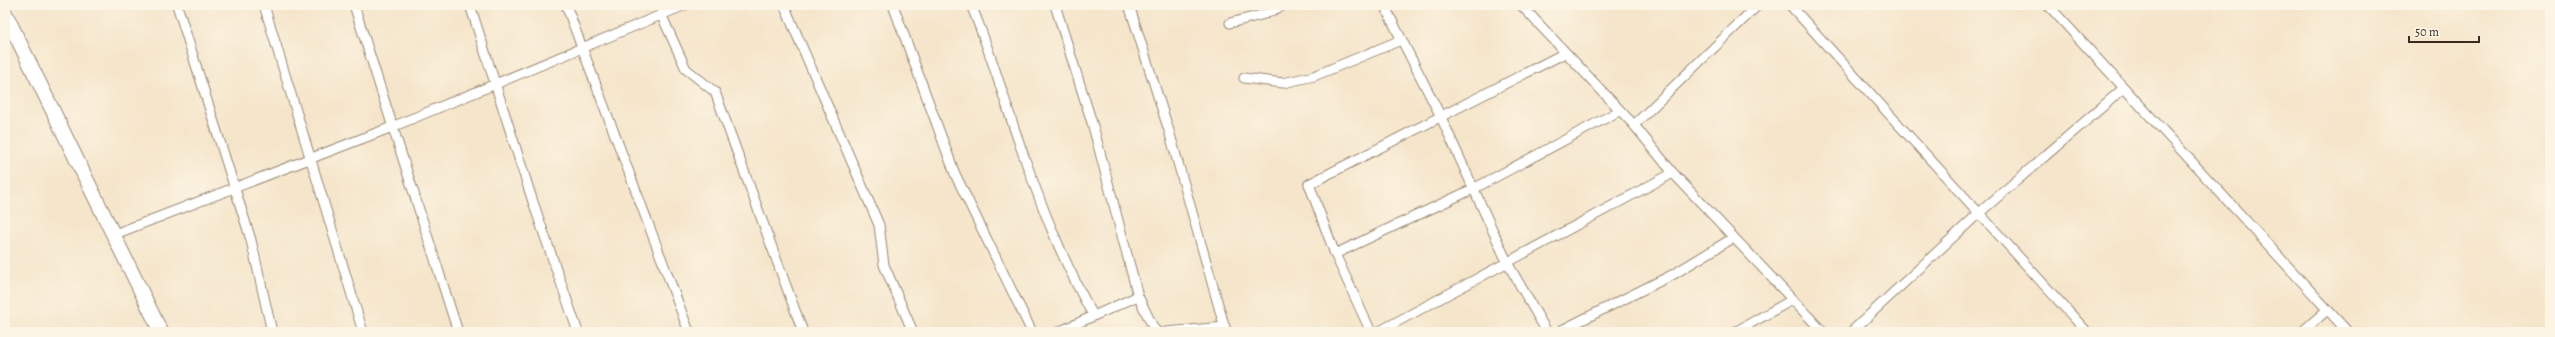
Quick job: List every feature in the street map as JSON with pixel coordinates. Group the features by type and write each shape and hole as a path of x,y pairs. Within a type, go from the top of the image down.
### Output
{"main road":[{"path":"5,13 115,234 161,332"}],"street":[{"path":"177,5 251,240 272,332"},
{"path":"264,5 363,332"},
{"path":"354,5 458,332"},
{"path":"470,5 533,202 578,332"},
{"path":"566,5 689,332"},
{"path":"115,234 392,127 661,14 674,7 685,5"},
{"path":"784,5 879,225 884,265 913,332"},
{"path":"893,5 955,174 1032,332"},
{"path":"971,5 983,34 1040,199 1070,275 1092,315"},
{"path":"1055,5 1093,126 1138,296 1154,329 1158,332"},
{"path":"1129,5 1163,110 1225,329 1166,332"},
{"path":"1230,23 1265,14 1284,5"},
{"path":"1384,5 1475,188 1508,264 1546,332"},
{"path":"1520,5 1619,111 1634,125 1673,173 1733,238 1823,332"},
{"path":"1634,125 1758,5"},
{"path":"1790,5 2087,332"},
{"path":"2048,5 2348,332"},
{"path":"661,14 686,69 715,92 803,332"},
{"path":"1244,78 1283,83 1314,76 1401,40"},
{"path":"1371,332 1335,254 1309,184 1440,115 1565,53"},
{"path":"1851,332 1979,213 2124,88"},
{"path":"1335,254 1475,188 1619,111"},
{"path":"1378,332 1508,264 1673,173"},
{"path":"1558,332 1674,274 1733,238"},
{"path":"1058,332 1092,315 1138,296"},
{"path":"1735,332 1792,300"},
{"path":"2302,332 2328,310"}]}
